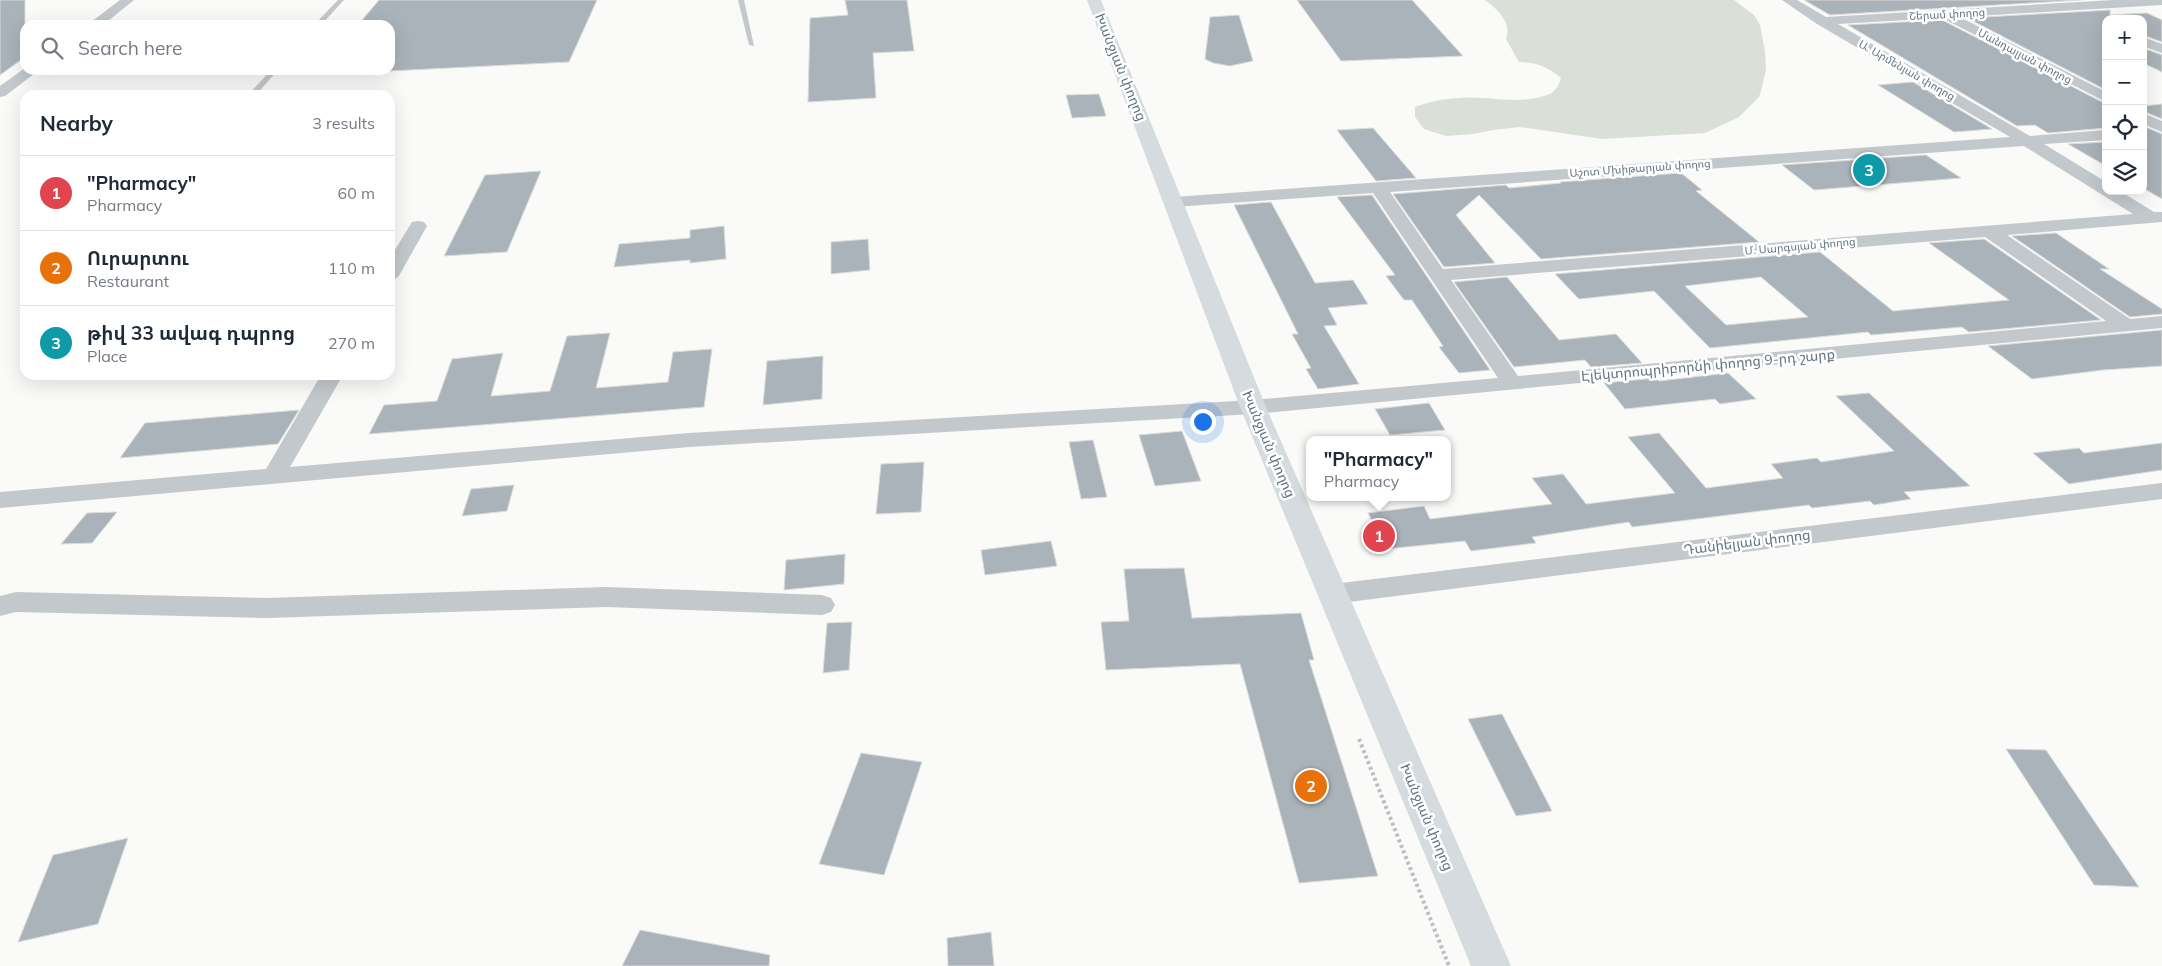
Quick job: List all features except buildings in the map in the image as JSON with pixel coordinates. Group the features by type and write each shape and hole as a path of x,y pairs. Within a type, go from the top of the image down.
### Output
{"main road":[{"name":"Խանջյան փողոց","path":"1094,0 1253,408 1491,966"}],"street":[{"path":"101,20 128,0"},
{"name":"Ա. Արմենյան փողոց","path":"1788,0 2026,140 2102,188"},
{"name":"Մանդալյան փողոց","path":"1918,0 2102,96"},
{"path":"2055,0 2097,19"},
{"name":"Շերամ փողոց","path":"1822,20 2070,7 2162,0"},
{"path":"2147,43 2162,49"},
{"path":"0,93 25,75"},
{"path":"2147,120 2162,129"},
{"path":"2147,131 2162,129"},
{"name":"Աշոտ Մխիթարյան փողոց","path":"1174,202 2102,134"},
{"path":"1378,187 1512,383"},
{"name":"Ա. Արմենյան փողոց","path":"2114,195 2156,218"},
{"name":"Մ. Սարգսյան փողոց","path":"1438,274 2156,218"},
{"path":"395,265 418,226"},
{"path":"1989,231 2125,325"},
{"name":"Էլեկտրոպրիբորնի փողոց 9-րդ շարք","path":"0,500 689,440 1253,408 2162,322"},
{"path":"274,475 329,380"},
{"name":"Դանիելյան փողոց","path":"1333,594 2162,491"},
{"path":"0,606 16,602 267,608 606,597 822,605"}],"lane":[{"path":"322,20 341,0"},
{"path":"741,0 752,45"},
{"path":"257,90 270,75"}],"shaded area":[{"path":"1485,0 1734,0 1754,15 1760,25 1766,69 1759,97 1739,117 1705,133 1602,139 1520,127 1446,136 1424,129 1415,117 1415,107 1439,100 1456,98 1531,99 1550,94 1559,83 1561,78 1547,68 1536,64 1519,62 1506,39 1507,27 1503,17"}],"place":[{"name":"թիվ 33 ավագ դպրոց","path":"1869,170"},
{"name":"\"Pharmacy\"","path":"1379,536"},
{"name":"Ուրարտու","path":"1311,786"}]}
